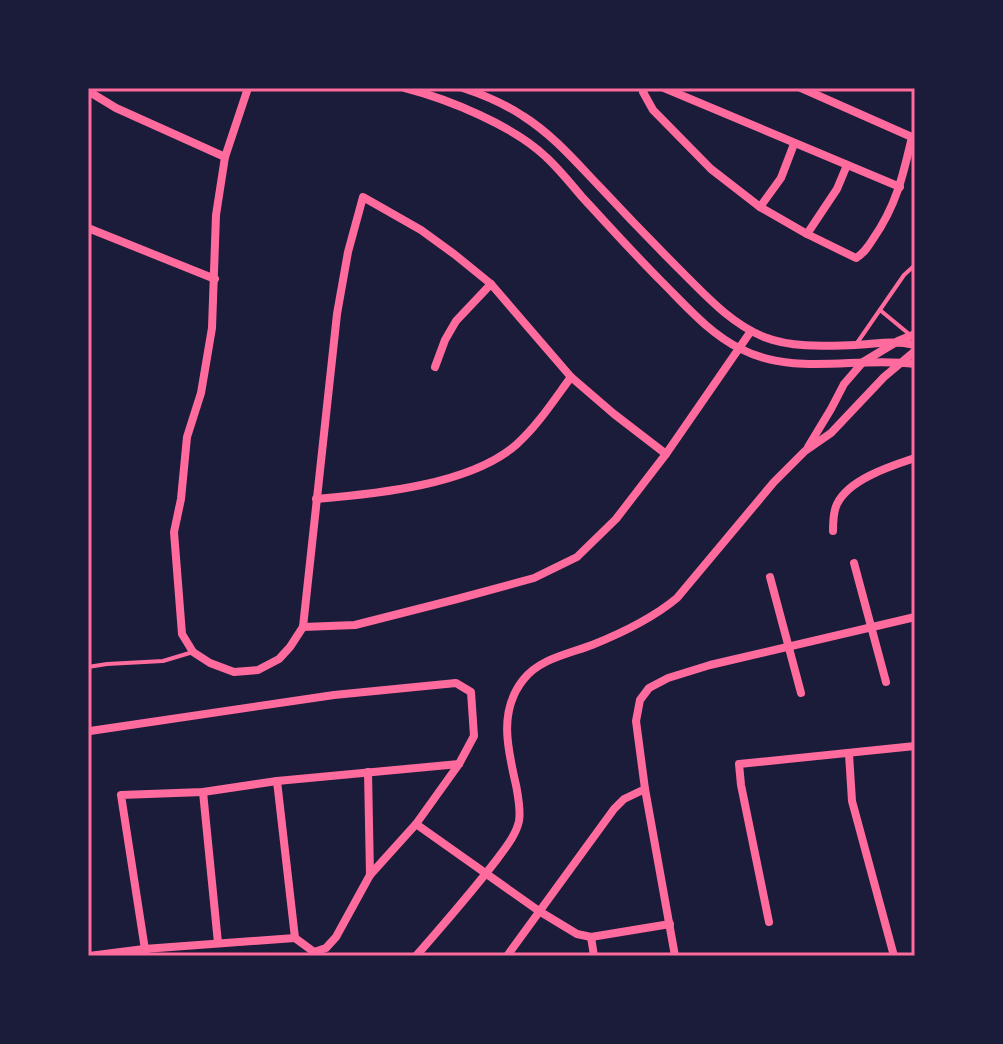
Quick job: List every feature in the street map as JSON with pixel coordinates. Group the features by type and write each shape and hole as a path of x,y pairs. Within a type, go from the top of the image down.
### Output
{"street":[{"path":"248,88 225,157 216,215 212,328 201,393 187,437 181,499 174,532 182,634 193,652 210,663 234,672 258,670 279,659 303,627 337,314 348,252 363,197 421,230 491,284 571,377 666,454"},
{"path":"405,88 483,116 516,134 545,156 680,300 740,349 762,358 795,364 915,364"},
{"path":"463,88 523,116 553,138 716,305 751,331 793,344 856,345 914,341 902,362 831,433 805,451"},
{"path":"645,88 643,92 653,110 711,169 760,207 856,258 883,224 900,187 914,138 801,88"},
{"path":"664,88 900,187"},
{"path":"88,91 116,108 225,157"},
{"path":"760,207 781,178 794,144"},
{"path":"807,234 837,189 847,165"},
{"path":"88,228 215,279"},
{"path":"435,367 456,321 491,284"},
{"path":"303,627 355,625 534,578 577,557 616,519 666,454 751,331"},
{"path":"416,956 513,837 519,820 518,796 506,743 513,696 523,678 540,665 593,644 662,610 677,598 749,510 805,451 844,384 863,362 898,341"},
{"path":"316,499 387,491 453,476 493,460 516,445 540,420 571,377"},
{"path":"833,531 837,505 858,482 915,458"},
{"path":"854,563 886,682"},
{"path":"770,577 801,693"},
{"path":"675,956 645,789 636,721 640,700 649,688 696,669 915,617"},
{"path":"90,731 334,695 456,683 471,692 474,736 459,764 416,824 370,875 336,937 326,948 314,954 295,938 277,781"},
{"path":"769,922 739,764 915,746"},
{"path":"849,754 852,801 894,956"},
{"path":"145,953 121,795 203,792 277,781 459,764"},
{"path":"368,772 370,875"},
{"path":"507,956 614,809 634,792 645,789"},
{"path":"203,792 218,943"},
{"path":"416,824 539,911 577,934 591,937 670,924"},
{"path":"591,937 594,956"},
{"path":"89,956 295,938"}],"lane":[{"path":"856,345 904,275 915,265"},
{"path":"880,310 914,341"},
{"path":"88,667 163,661 193,652"}]}
